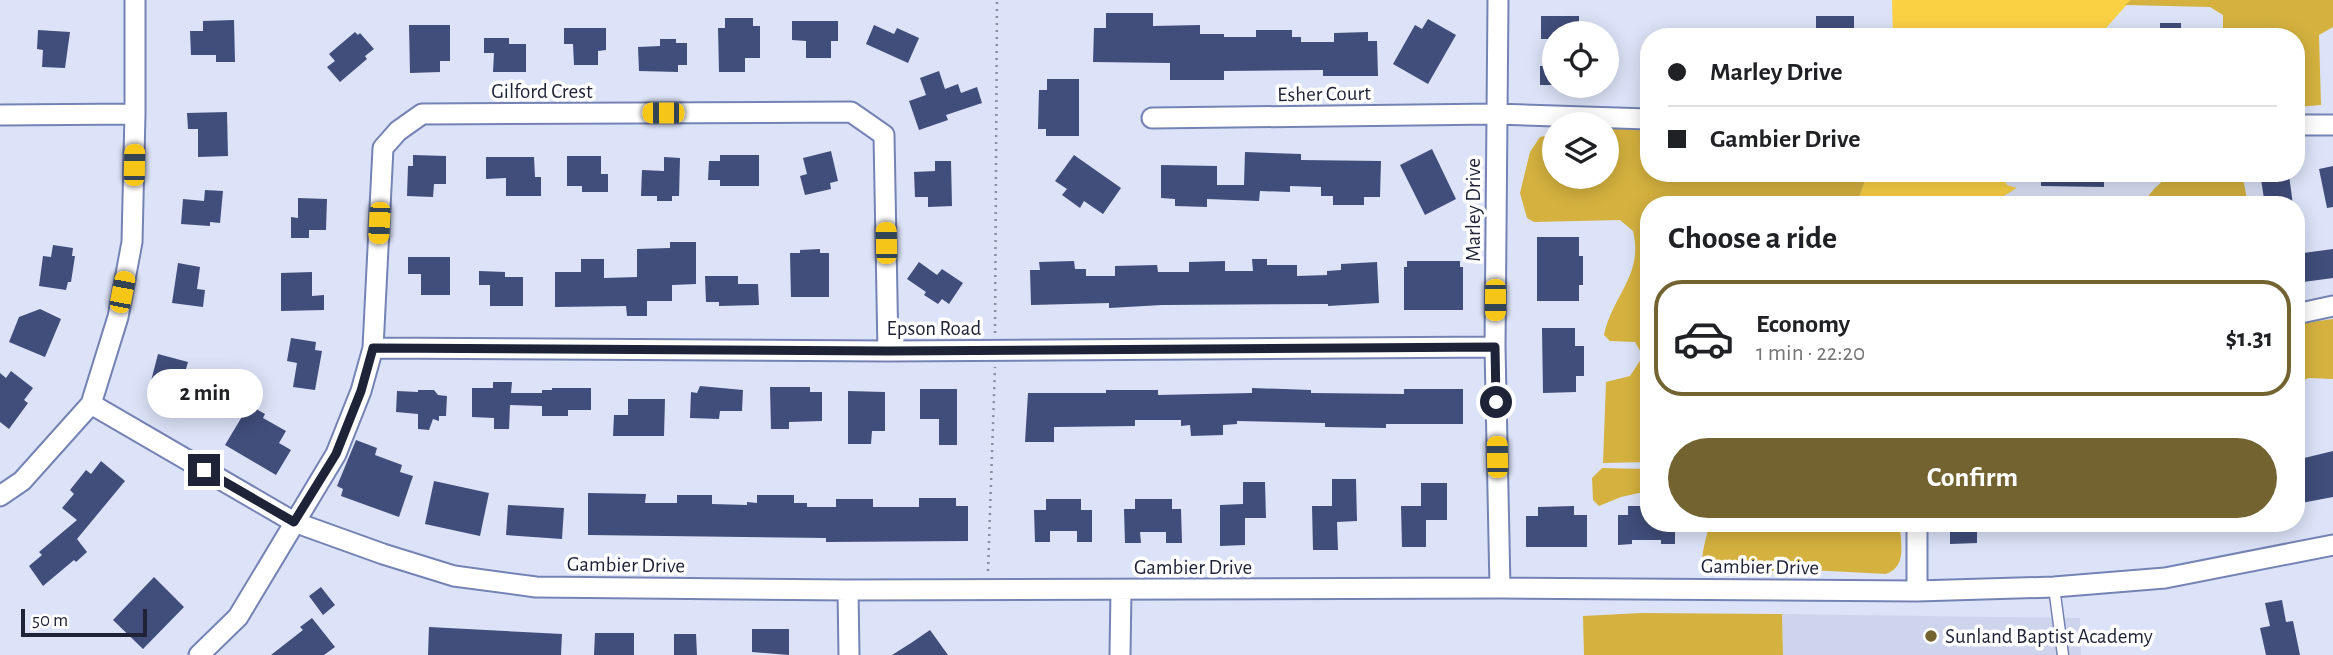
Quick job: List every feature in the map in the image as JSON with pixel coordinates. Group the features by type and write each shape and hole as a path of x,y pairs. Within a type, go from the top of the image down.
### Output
{"street":[{"path":"0,496 22,481 91,404 118,317 132,242 135,0"},
{"name":"Marley Drive","path":"1498,0 1495,347 1500,588"},
{"name":"Gilford Crest","path":"199,655 238,617 336,454 361,391 373,348 383,148 398,131 422,114 851,112 884,135 888,351"},
{"path":"0,115 135,114"},
{"name":"Esher Court","path":"1152,118 1496,114 1640,119"},
{"path":"2305,125 2333,125"},
{"path":"2305,312 2333,306"},
{"name":"Epson Road","path":"373,348 888,351 1495,347"},
{"name":"Gambier Drive","path":"91,404 294,522 454,576 536,587 1917,591 2054,587 2165,578 2333,545"},
{"path":"1917,532 1917,591"},
{"path":"848,590 849,655"},
{"path":"1119,655 1121,590"}],"lane":[{"path":"2054,587 2063,655"}],"path":[{"path":"988,590 995,350 997,0"}],"shaded area":[{"path":"1892,0 2131,0 2106,28 1893,28"},
{"path":"2131,0 2333,0 2333,27 2319,35 2321,105 2305,106 2305,28 2223,28 2223,15 2210,7 2125,5"},
{"path":"1619,127 1640,128 1640,182 1865,182 1859,196 1640,196 1640,351 1635,342 1610,341 1604,335 1613,308 1631,273 1635,247 1633,231 1620,220 1534,222 1527,218 1520,193 1530,152 1540,137 1542,189 1619,189"},
{"path":"1865,182 2005,182 2017,188 2004,196 1859,196"},
{"path":"2161,182 2244,182 2246,196 2148,196"},
{"path":"2333,319 2333,379 2305,379 2305,323"},
{"path":"1640,361 1640,462 1603,463 1606,382 1630,376"},
{"path":"1602,468 1640,469 1640,493 1599,506 1593,500 1592,478"},
{"path":"1707,532 1900,532 1900,560 1893,570 1886,574 1791,569 1720,576 1703,569"},
{"path":"1641,613 1782,614 1783,655 1584,655 1583,616"},
{"name":"Sunland Baptist Academy","path":"1782,614 2080,618 2081,655 1783,655"}],"building":[{"path":"1106,13 1153,13 1153,26 1200,25 1200,34 1224,34 1224,37 1256,37 1256,30 1292,30 1292,37 1301,37 1301,42 1334,42 1334,33 1368,32 1368,41 1377,41 1378,76 1323,76 1323,70 1224,71 1224,80 1170,80 1170,63 1093,62 1094,28 1106,28"},
{"path":"1541,16 1579,16 1579,21 1542,21 1541,39"},
{"path":"1816,16 1854,16 1854,28 1816,28"},
{"path":"725,18 753,18 753,26 760,26 760,58 745,58 745,72 719,72 718,28 725,28"},
{"path":"1428,19 1456,35 1428,84 1393,64 1415,25 1422,29"},
{"path":"234,20 235,62 216,62 216,55 191,55 190,31 203,31 203,21"},
{"path":"792,21 838,21 838,41 831,41 831,58 806,58 806,41 792,40"},
{"path":"2160,23 2181,23 2181,28 2160,28"},
{"path":"409,25 450,25 450,61 440,61 440,72 410,73"},
{"path":"874,25 894,34 897,28 919,38 908,63 866,44"},
{"path":"564,28 606,28 606,50 598,51 598,65 574,65 573,44 564,44"},
{"path":"38,30 70,32 65,68 42,67 43,50 37,49"},
{"path":"355,32 358,35 360,33 374,49 365,56 367,59 340,82 327,67 335,61 329,54"},
{"path":"484,38 509,38 509,44 526,44 526,72 493,72 494,53 484,53"},
{"path":"660,39 676,39 676,43 687,43 687,65 678,65 678,72 639,71 638,47 660,46"},
{"path":"1540,66 1542,66 1542,85"},
{"path":"939,71 945,89 958,84 961,93 977,87 982,103 946,115 948,120 919,130 909,101 926,95 920,78"},
{"path":"1047,79 1079,79 1079,136 1046,136 1046,129 1038,129 1039,90 1047,90"},
{"path":"227,112 228,156 198,157 198,129 188,129 187,113"},
{"path":"1432,149 1456,199 1425,215 1400,165"},
{"path":"831,151 838,181 830,183 831,189 805,195 800,176 807,174 803,158"},
{"path":"1245,152 1301,154 1301,160 1381,161 1380,197 1364,197 1364,205 1333,205 1333,196 1321,196 1321,187 1290,186 1290,192 1260,191 1259,201 1207,199 1207,207 1175,206 1175,199 1161,198 1161,165 1217,166 1217,185 1244,185"},
{"path":"413,155 446,156 446,184 434,184 433,197 407,196 408,166 413,166"},
{"path":"720,155 759,155 759,186 720,186 720,180 708,180 709,161 720,161"},
{"path":"1074,155 1121,188 1103,214 1084,201 1080,208 1062,195 1067,189 1055,181"},
{"path":"567,156 601,156 601,174 608,174 608,192 582,192 582,186 567,186"},
{"path":"486,157 534,157 535,177 541,177 541,196 506,196 506,178 486,179"},
{"path":"664,157 680,158 679,196 672,196 672,201 657,201 657,196 641,196 642,170 664,171"},
{"path":"935,161 951,161 952,206 928,207 928,197 915,197 914,172 935,171"},
{"path":"2333,166 2333,207 2327,208 2319,169"},
{"path":"2041,182 2104,182 2104,187 2041,186"},
{"path":"2261,182 2290,182 2292,196 2264,196"},
{"path":"205,190 223,191 220,223 210,222 210,226 181,224 183,199 204,201"},
{"path":"298,198 327,199 326,230 309,230 309,238 291,238 291,217 298,218"},
{"path":"1537,237 1579,237 1579,256 1583,256 1583,285 1579,285 1579,301 1537,301"},
{"path":"670,242 696,242 696,284 672,285 672,301 647,301 647,316 627,316 626,306 555,307 555,272 581,272 581,259 604,259 604,278 637,277 637,249 670,248"},
{"path":"53,245 73,248 72,256 75,256 71,282 68,282 66,290 39,286 43,256 51,257"},
{"path":"820,249 820,253 829,253 829,297 791,297 790,253"},
{"path":"2333,249 2333,278 2305,282 2305,253"},
{"path":"408,257 450,257 450,295 421,295 421,274 408,274"},
{"path":"1252,259 1267,259 1267,265 1297,265 1297,276 1327,275 1327,271 1341,270 1341,264 1377,262 1379,303 1109,308 1109,303 1031,305 1030,270 1040,270 1039,262 1074,261 1075,269 1086,269 1086,276 1115,276 1115,266 1157,265 1158,272 1189,272 1189,262 1225,261 1225,271 1253,271"},
{"path":"1407,261 1460,261 1460,267 1463,267 1463,310 1404,310 1404,267 1407,267"},
{"path":"919,262 937,275 942,269 963,283 949,304 942,299 938,304 907,279"},
{"path":"178,263 200,267 197,289 205,290 203,307 172,303"},
{"path":"479,271 505,272 505,277 523,277 523,306 490,306 490,285 479,285"},
{"path":"312,272 312,296 324,295 324,310 281,311 281,273"},
{"path":"705,276 738,276 738,284 758,284 759,305 719,306 719,302 706,302"},
{"path":"40,309 61,319 45,357 9,342 19,317"},
{"path":"1542,328 1575,328 1575,346 1584,346 1584,376 1576,376 1576,392 1543,393"},
{"path":"291,338 316,342 315,350 322,351 315,390 293,387 297,363 287,361"},
{"path":"158,354 188,362 179,393 150,385"},
{"path":"11,371 33,388 24,400 28,403 9,429 0,422 0,373 6,378"},
{"path":"493,382 512,382 511,393 542,393 542,390 552,388 591,388 591,410 568,410 568,416 542,416 542,406 510,405 509,429 494,429 494,418 472,417 472,388 493,388"},
{"path":"700,386 743,390 742,411 720,411 719,419 690,418 691,392 697,393"},
{"path":"770,387 810,387 810,392 822,392 822,421 789,422 789,429 771,429"},
{"path":"1252,388 1311,390 1311,393 1404,394 1404,389 1463,389 1463,424 1386,424 1386,428 1325,427 1325,423 1237,421 1237,424 1223,425 1223,435 1191,436 1190,425 1181,426 1181,420 1135,420 1135,426 1054,427 1054,442 1025,442 1028,393 1158,390 1158,395 1252,393"},
{"path":"920,389 957,389 957,445 939,445 939,419 920,419"},
{"path":"434,390 438,395 447,396 446,416 439,416 439,421 433,419 429,430 418,429 418,414 396,412 397,391"},
{"path":"848,391 885,392 885,431 872,431 871,444 848,444"},
{"path":"628,399 665,399 664,436 613,436 614,415 628,415"},
{"path":"249,405 265,414 263,418 286,431 279,443 291,450 276,475 225,445"},
{"path":"356,440 377,448 375,455 402,465 400,472 413,476 399,517 341,496 343,489 337,486"},
{"path":"2333,451 2333,497 2305,502 2305,458"},
{"path":"101,461 125,481 77,539 87,552 43,586 29,566 42,555 39,552 77,520 62,508 74,494 70,490 86,470 91,474"},
{"path":"1332,479 1356,479 1357,521 1337,522 1338,550 1313,550 1312,506 1332,506"},
{"path":"434,481 489,493 480,536 425,524"},
{"path":"1243,482 1265,482 1266,518 1245,518 1245,545 1220,546 1220,505 1243,504"},
{"path":"1421,483 1447,483 1447,520 1426,520 1426,547 1402,547 1401,506 1421,506"},
{"path":"588,493 646,494 645,503 677,503 677,495 712,495 712,504 747,505 747,502 757,503 757,495 794,495 794,503 807,503 807,507 836,507 836,499 873,499 873,507 919,507 919,498 956,498 956,506 968,506 968,541 826,542 826,538 588,535"},
{"path":"1046,499 1081,499 1081,510 1092,510 1092,542 1077,542 1077,531 1050,531 1050,542 1035,542 1034,510 1046,510"},
{"path":"1135,499 1172,499 1172,509 1181,509 1182,543 1166,543 1166,532 1140,532 1141,543 1125,543 1124,509 1135,509"},
{"path":"508,505 564,508 562,539 506,535"},
{"path":"1574,506 1574,515 1587,515 1587,547 1526,547 1526,516 1538,516 1538,507"},
{"path":"1628,506 1640,506 1640,532 1675,532 1675,544 1661,544 1661,540 1632,540 1632,544 1618,545 1618,515 1628,515"},
{"path":"1950,532 1977,532 1977,543 1950,544"},
{"path":"154,577 184,607 143,649 113,620"},
{"path":"321,587 335,605 323,615 309,596"},
{"path":"2282,600 2286,622 2293,621 2300,655 2266,655 2260,628 2270,626 2265,603"},
{"path":"312,618 335,647 324,655 271,655 303,630 300,627"},
{"path":"429,627 562,634 561,655 428,655"},
{"path":"752,629 789,629 789,655 752,652"},
{"path":"930,630 948,655 892,655 911,643"},
{"path":"595,633 634,633 634,655 594,655"},
{"path":"674,634 696,634 697,655 674,655"}],"place":[{"name":"Sunland Baptist Academy","path":"1931,636"}],"route":[{"path":"204,470 294,522 336,454 361,391 373,348 888,351 1495,347 1496,402"}]}
